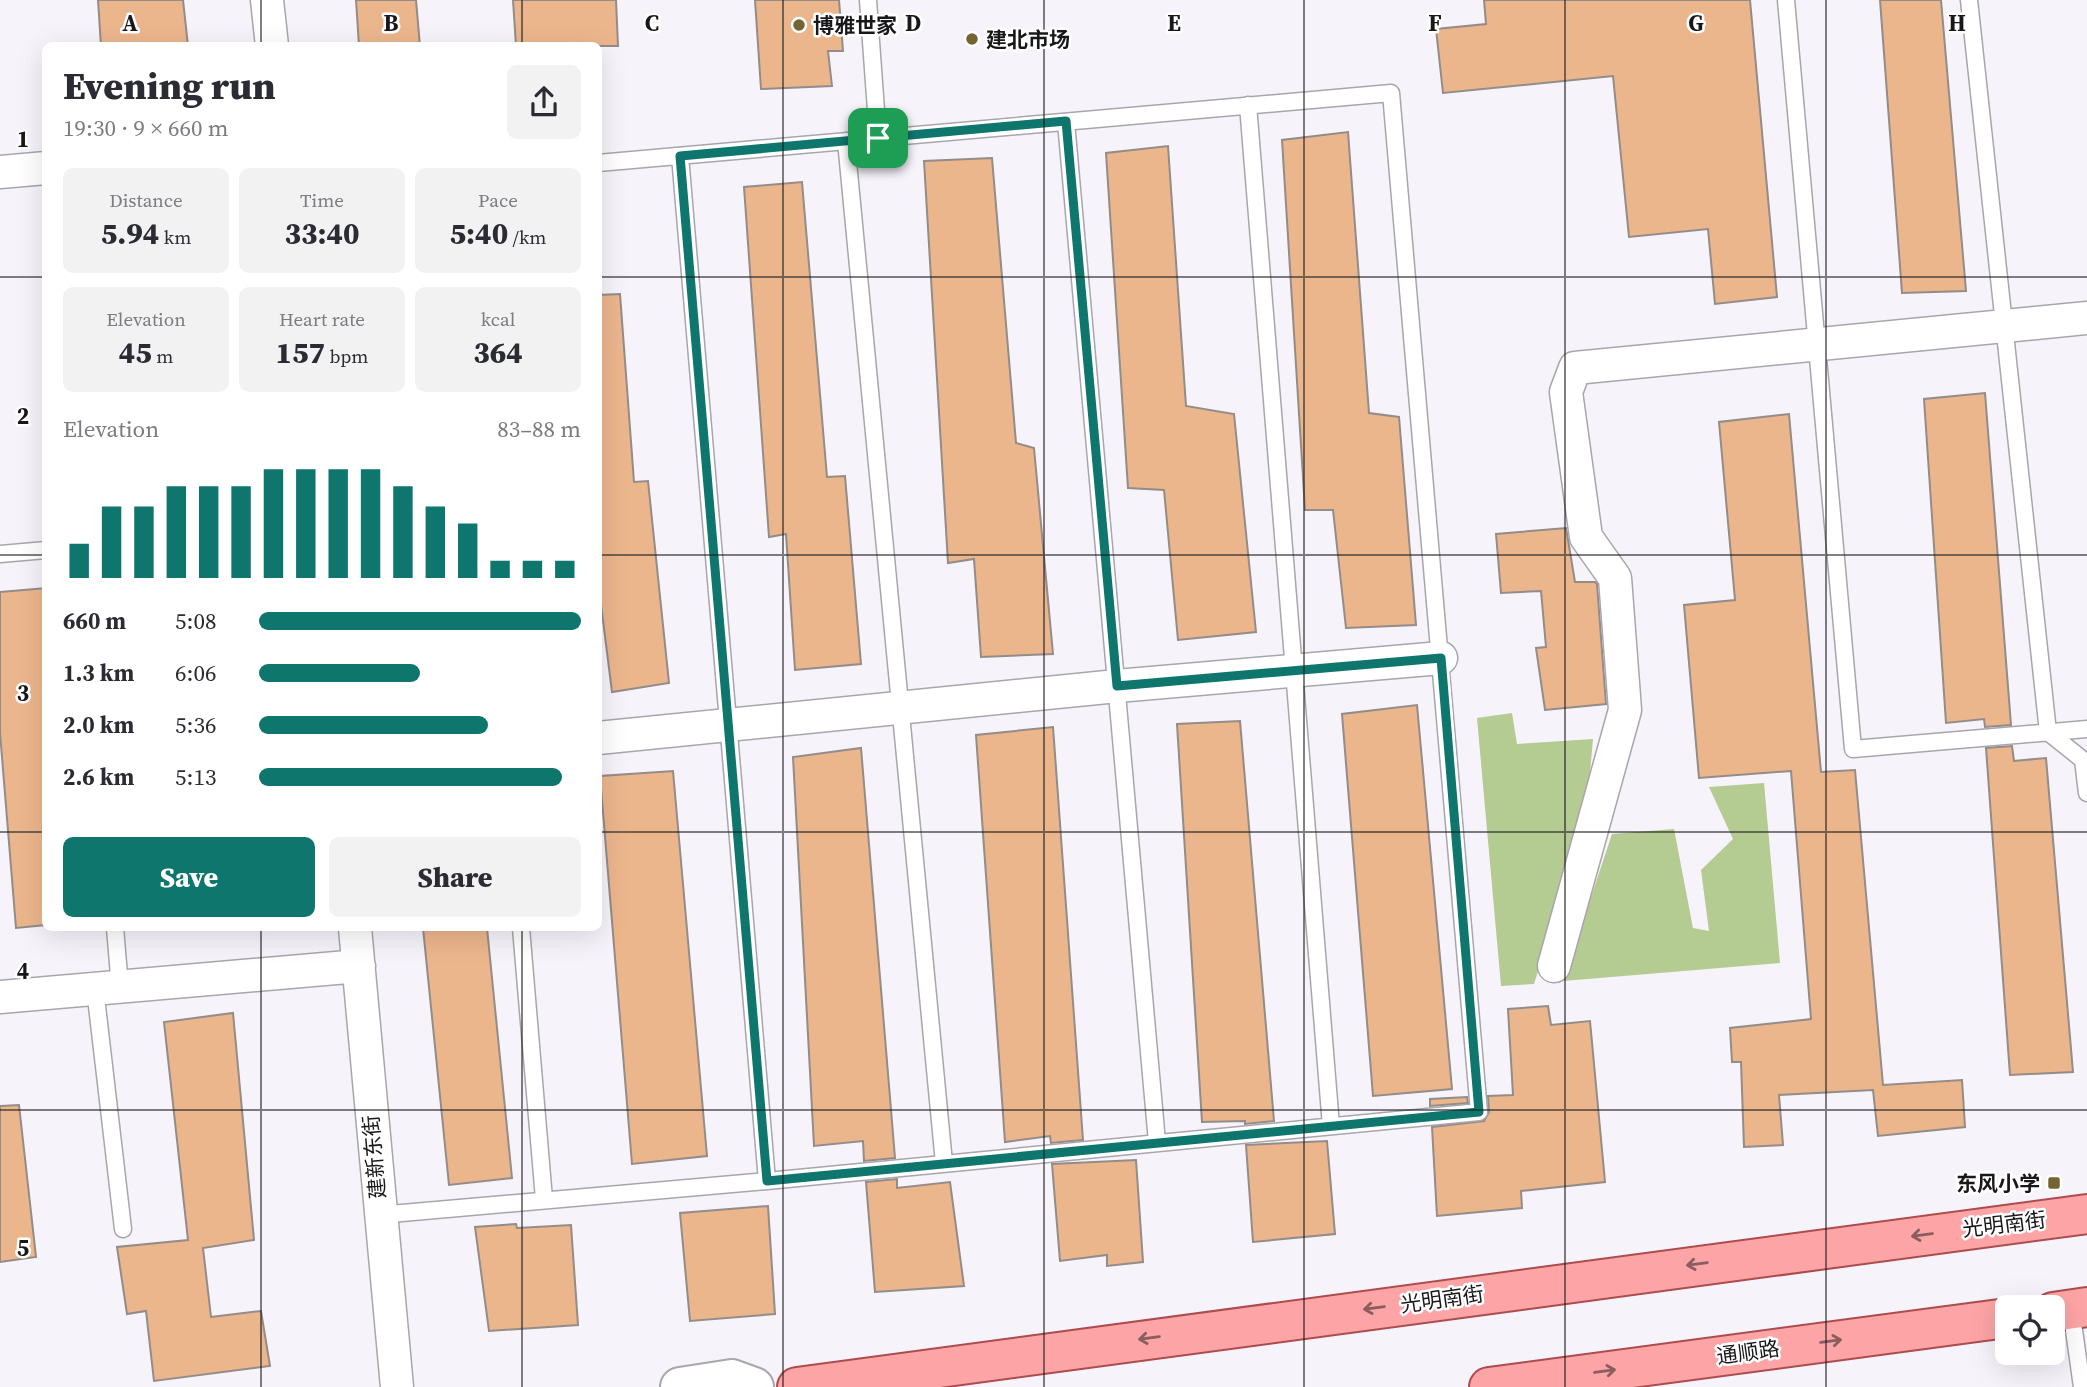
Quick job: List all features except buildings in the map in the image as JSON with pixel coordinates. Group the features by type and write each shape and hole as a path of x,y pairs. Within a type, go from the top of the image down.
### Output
{"main road":[{"name":"光明南街","path":"797,1387 2087,1214"},
{"name":"通顺路","path":"1489,1387 1995,1320"}],"street":[{"path":"267,0 272,42"},
{"path":"0,172 42,168"},
{"path":"1554,966 1625,710 1615,578 1586,537 1566,392 1575,368 2087,318"},
{"path":"602,738 1117,686 1441,658"},
{"name":"建新东街","path":"355,931 379,1215 397,1387"},
{"path":"0,997 359,966"},
{"path":"680,1387 740,1384"}],"lane":[{"path":"868,0 878,138"},
{"path":"1786,0 1853,749 2087,729"},
{"path":"1969,0 2048,732 2083,760 2087,793"},
{"path":"379,1215 767,1181 1479,1112 1391,93 602,163"},
{"path":"1248,105 1331,1126"},
{"path":"1066,121 1157,1142"},
{"path":"846,141 944,1163"},
{"path":"680,156 767,1181"},
{"path":"0,554 42,550"},
{"path":"115,931 107,988 123,1229"},
{"path":"521,931 544,1199"},
{"path":"2070,1309 2082,1387"}],"green space":[{"path":"1512,713 1517,744 1593,739 1586,817 1534,984 1501,986 1477,718"},
{"path":"1764,783 1780,963 1563,981 1612,834 1674,829 1693,928 1709,931 1701,870 1733,839 1709,787"}],"place":[{"name":"博雅世家","path":"799,25"},
{"name":"建北市场","path":"972,39"},
{"name":"东风小学","path":"2054,1183"}],"route":[{"path":"1066,121 1117,686 1441,658 1479,1112 767,1181 680,156 878,138 1066,121"}]}
